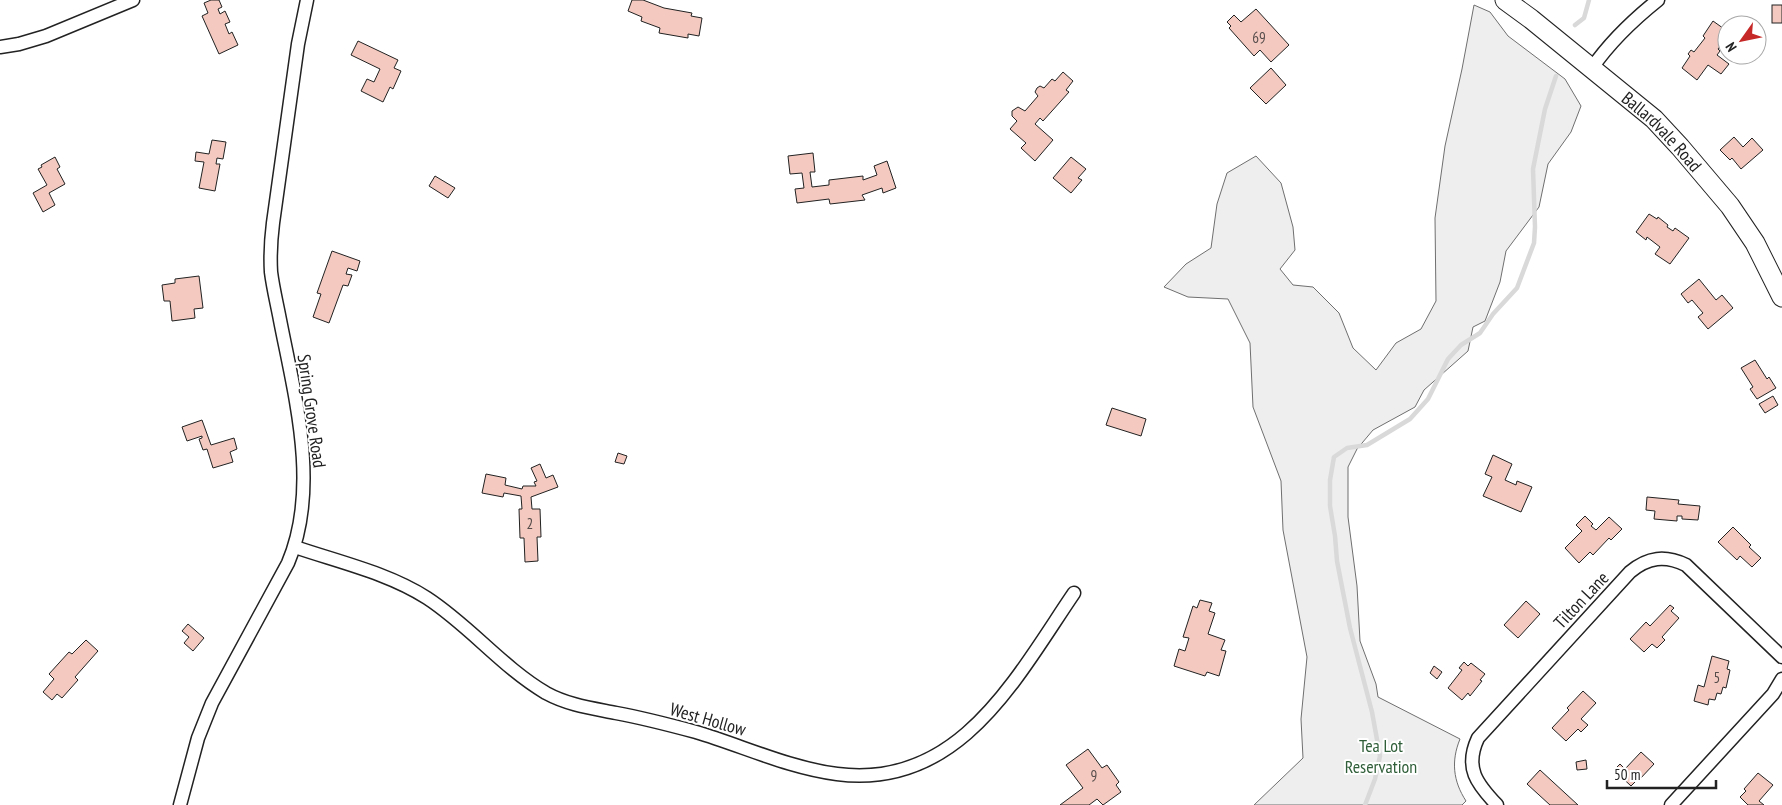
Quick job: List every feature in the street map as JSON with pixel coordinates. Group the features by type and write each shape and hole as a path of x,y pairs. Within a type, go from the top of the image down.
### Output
{"street":[{"path":"0,47 19,44 46,36 133,0"},
{"name":"Spring Grove Road","path":"180,805 198,738 207,714 281,578 295,547 300,523 304,497 302,451 271,272 271,249 295,63 307,0"},
{"name":"Ballardvale Road","path":"1505,0 1531,18 1654,119 1699,168 1730,206 1755,243 1782,296"},
{"path":"1592,68 1621,34 1658,0"},
{"name":"West Hollow","path":"295,547 378,575 423,596 454,619 527,681 566,702 697,732 804,767 849,775 874,774 909,767 932,757 965,737 984,719 1012,684 1074,594"},
{"name":"Tilton Lane","path":"1497,805 1483,791 1474,775 1472,757 1478,738 1623,579 1647,561 1662,558 1686,565 1782,657"},
{"path":"1671,805 1773,694 1782,679"}],"green space":[{"name":"Tea Lot Reservation","path":"1474,5 1490,12 1508,36 1565,79 1581,106 1571,132 1548,164 1539,207 1506,251 1500,282 1485,321 1473,327 1468,351 1424,390 1415,407 1373,430 1357,449 1348,467 1348,517 1357,586 1360,641 1376,684 1378,697 1460,739 1455,755 1455,771 1458,786 1466,801 1462,805 1254,805 1303,758 1301,719 1307,657 1283,530 1281,481 1253,407 1250,343 1228,299 1188,297 1164,287 1186,264 1211,248 1217,204 1227,173 1256,156 1281,183 1293,227 1295,250 1280,269 1293,285 1313,287 1339,313 1353,348 1376,370 1396,343 1421,329 1436,301 1435,218 1445,146"}],"building":[{"path":"211,0 219,0 222,7 218,9 220,14 225,11 230,22 225,24 229,34 232,32 238,45 219,54 202,16 208,13 204,3"},
{"path":"632,0 643,0 664,8 692,13 691,16 702,18 699,36 688,34 688,38 659,33 660,28 641,21 642,17 628,11"},
{"path":"1772,5 1782,5 1782,23 1772,23"},
{"path":"1256,9 1289,45 1271,62 1260,50 1254,56 1229,28 1231,26 1227,22 1234,15 1241,22"},
{"path":"1713,21 1717,24 1717,65 1728,65 1721,74 1708,65 1697,80 1682,68 1690,56 1688,54 1691,50 1694,52 1705,38 1703,36"},
{"path":"358,41 398,60 394,68 401,71 393,89 390,87 383,102 361,91 367,79 374,82 380,69 351,55"},
{"path":"1271,68 1286,85 1266,104 1250,88"},
{"path":"1063,72 1073,81 1066,90 1069,92 1043,121 1040,118 1035,124 1053,140 1035,161 1021,148 1026,143 1010,129 1017,121 1012,116 1012,111 1018,107 1025,111 1038,96 1035,92 1037,88 1040,86 1044,88 1052,79 1055,81"},
{"path":"1734,137 1743,147 1752,138 1763,150 1741,169 1732,158 1730,160 1720,150"},
{"path":"212,140 226,142 223,159 217,158 216,164 220,164 215,191 199,188 204,162 195,161 196,152 209,154"},
{"path":"813,153 815,172 810,172 812,187 829,185 829,180 863,176 863,180 877,175 874,166 887,161 896,188 883,193 882,188 862,195 865,200 830,204 829,199 797,203 795,189 804,188 802,173 790,174 788,156"},
{"path":"55,157 60,167 57,169 65,184 49,193 55,205 43,212 33,193 47,185 38,169 42,167 41,165"},
{"path":"1071,157 1086,169 1078,178 1082,180 1071,193 1053,178"},
{"path":"435,176 455,188 448,198 429,186"},
{"path":"1649,214 1657,219 1658,217 1673,231 1675,228 1689,238 1670,264 1655,254 1660,247 1647,237 1646,240 1636,232"},
{"path":"332,251 360,261 357,271 348,268 346,274 352,275 348,286 343,285 329,323 313,317 321,294 317,293"},
{"path":"199,276 203,308 194,309 195,318 172,321 170,301 164,301 162,285 175,283 175,279"},
{"path":"1699,279 1716,300 1722,295 1733,308 1708,329 1698,317 1703,313 1692,300 1688,303 1681,294"},
{"path":"1755,360 1767,379 1769,377 1776,388 1757,399 1750,389 1753,387 1741,368"},
{"path":"1773,396 1778,405 1765,413 1759,404"},
{"path":"1112,408 1146,419 1141,436 1106,425"},
{"path":"202,420 211,445 234,438 237,449 230,452 233,462 213,468 207,449 203,450 199,439 202,436 187,441 182,427"},
{"path":"618,453 627,456 624,464 615,462"},
{"path":"1493,455 1512,464 1505,480 1516,485 1517,481 1532,487 1521,512 1483,496 1492,477 1485,474"},
{"path":"540,464 546,478 553,475 558,487 531,497 532,509 540,509 541,537 537,537 538,561 525,562 524,538 520,538 519,509 522,509 521,496 504,493 503,497 482,493 486,474 506,478 505,485 522,489 523,486 536,486 534,482 537,481 531,468"},
{"path":"1647,497 1679,500 1678,504 1700,506 1698,520 1682,519 1682,516 1677,516 1677,521 1654,519 1655,511 1646,510"},
{"path":"1585,516 1596,530 1609,517 1622,529 1611,540 1609,538 1593,555 1590,552 1579,563 1565,548 1582,531 1576,525"},
{"path":"1733,527 1751,545 1749,547 1761,558 1752,567 1740,556 1737,560 1718,542"},
{"path":"1200,600 1212,603 1209,611 1215,613 1208,634 1225,640 1221,650 1226,651 1219,676 1207,672 1205,676 1174,666 1179,649 1185,651 1189,638 1183,637 1193,606 1197,608"},
{"path":"1526,601 1540,614 1518,638 1504,625"},
{"path":"1670,605 1674,608 1671,611 1679,618 1662,637 1665,640 1657,648 1652,644 1644,652 1630,639 1646,622 1650,626"},
{"path":"188,624 204,638 193,651 184,643 189,637 182,631"},
{"path":"86,640 98,651 75,677 78,680 62,698 57,694 52,700 43,692 54,679 49,674 69,652 72,654"},
{"path":"1712,656 1729,661 1727,669 1730,670 1726,688 1723,687 1721,694 1717,693 1715,700 1709,699 1708,705 1694,701 1698,685 1704,687"},
{"path":"1464,662 1468,666 1471,663 1485,674 1470,696 1468,693 1462,700 1448,688 1462,670 1459,668"},
{"path":"1434,666 1442,672 1437,679 1430,673"},
{"path":"1583,691 1596,703 1581,719 1588,725 1581,732 1578,729 1566,741 1552,728"},
{"path":"1088,749 1102,768 1107,765 1119,782 1116,785 1121,792 1103,805 1097,799 1089,805 1060,805 1083,788 1066,765"},
{"path":"1641,752 1654,764 1631,786 1614,770 1620,764 1625,769"},
{"path":"1586,760 1587,769 1577,770 1576,762"},
{"path":"1540,770 1578,805 1550,805 1527,784"},
{"path":"1758,773 1773,785 1759,801 1764,805 1748,805 1740,797 1746,791 1744,789"}],"waterway":[{"path":"1575,25 1584,18 1589,0"},
{"path":"1365,805 1375,779 1380,756 1372,712 1350,628 1337,561 1330,506 1330,480 1334,457 1347,448 1367,445 1410,419 1428,399 1448,359 1461,345 1480,333 1493,314 1517,288 1534,243 1533,169 1545,109 1556,76"}]}
